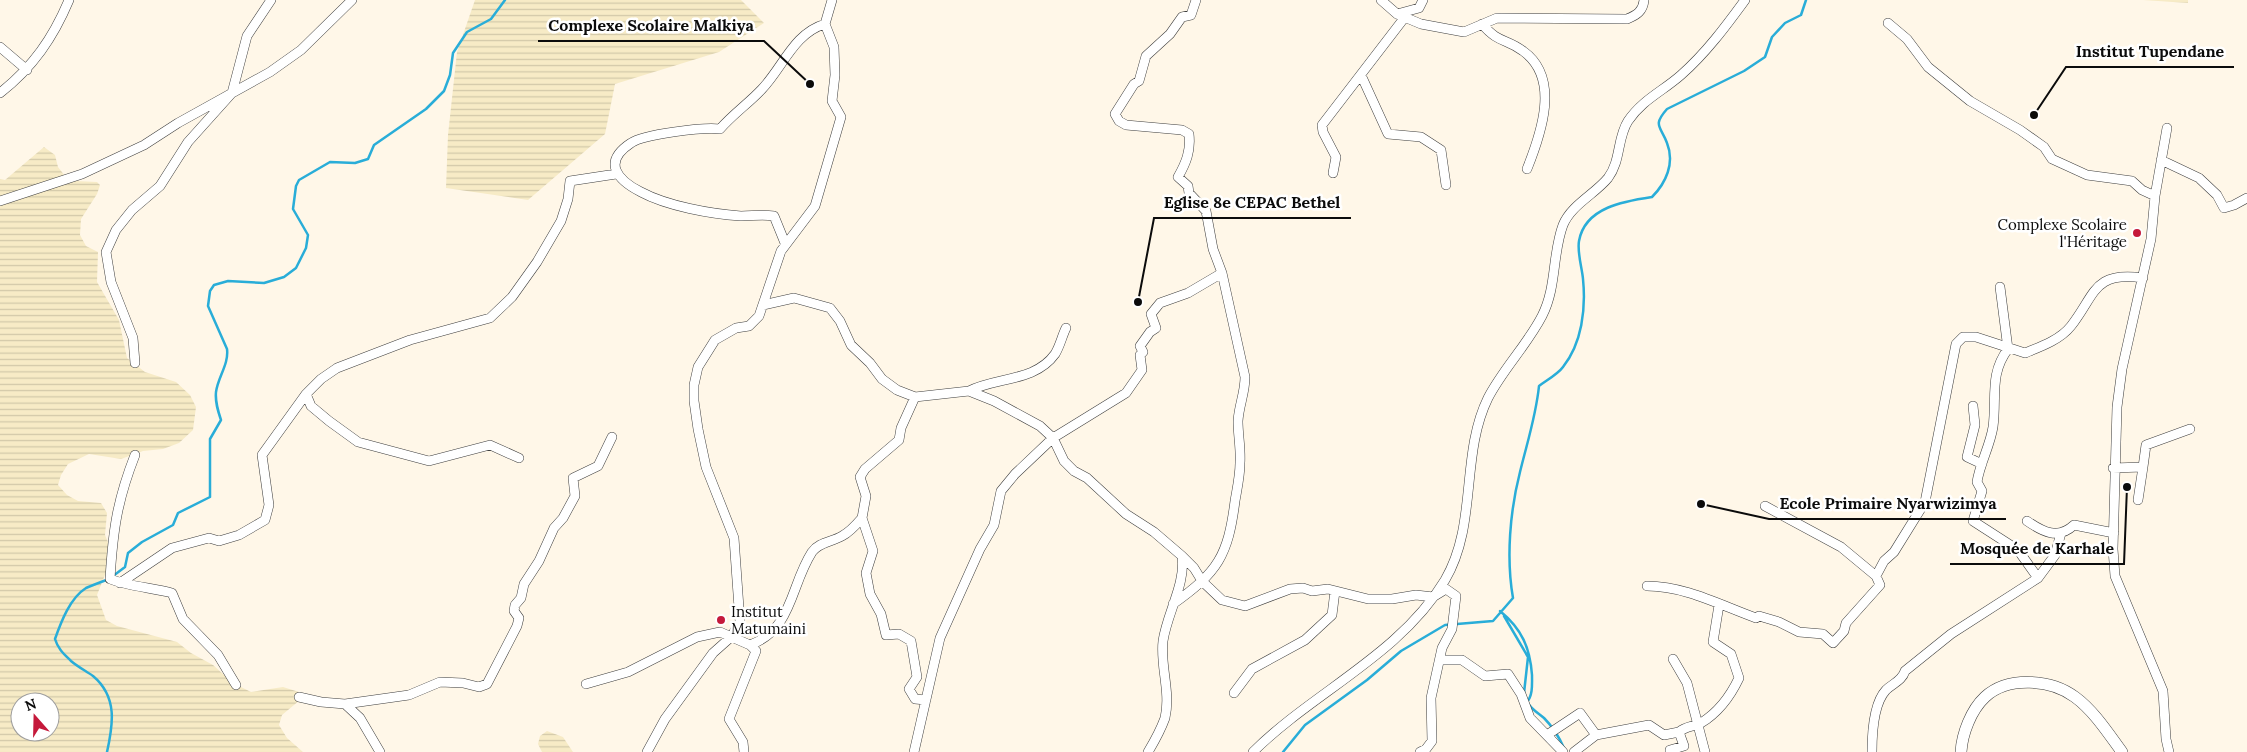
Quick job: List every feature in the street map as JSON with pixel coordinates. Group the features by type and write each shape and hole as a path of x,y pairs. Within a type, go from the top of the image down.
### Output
{"street":[{"path":"0,93 27,70 40,54 54,33 69,0"},
{"path":"135,364 134,338 111,282 106,252 116,230 160,186 188,142 232,93 247,36 271,0"},
{"path":"0,201 74,177 114,161 270,72 301,50 352,0"},
{"path":"647,752 650,742 670,711 713,653 731,637 740,622 734,538 706,467 694,401 694,385 698,367 715,340 754,322 763,305 785,243 814,206 841,116 832,101 835,75 834,47 826,24 832,0"},
{"path":"1173,604 1202,581 1224,553 1230,538 1240,463 1240,406 1245,393 1243,360 1222,273 1213,249 1206,211 1189,193 1188,186 1178,177 1187,160 1190,143 1189,134 1182,130 1126,125 1119,121 1115,114 1134,84 1139,81 1146,56 1170,34 1182,17 1191,15 1196,0"},
{"path":"1381,0 1401,15 1438,29 1464,32 1496,18 1628,19 1642,9 1644,0"},
{"path":"1333,173 1336,157 1323,132 1322,125 1361,75 1401,15 1419,8 1423,0"},
{"path":"1253,752 1304,708 1406,630 1444,581 1452,564 1462,533 1478,424 1487,400 1542,317 1550,298 1557,242 1564,222 1577,206 1610,177 1616,162 1621,134 1638,109 1647,99 1682,74 1724,29 1745,0"},
{"path":"1888,23 1907,39 1928,67 1970,101 2044,147 2052,159 2087,175 2132,181 2142,190 2156,196"},
{"path":"785,243 774,216 762,214 742,216 665,202 625,183 616,174 614,164 616,159 632,142 704,127 720,129 772,78 794,44 819,26 826,24"},
{"path":"1482,24 1493,37 1522,49 1532,58 1543,80 1545,118 1527,169"},
{"path":"0,47 27,70"},
{"path":"1361,75 1388,134 1421,137 1441,150 1446,185"},
{"path":"2167,128 2151,239 2122,369 2117,407 2114,468 2114,533 2115,576 2163,691 2166,739 2169,752"},
{"path":"2162,160 2199,178 2217,195 2224,208 2234,206 2247,198"},
{"path":"120,583 172,548 209,538 218,541 239,535 265,520 269,505 262,454 306,394 321,379 337,368 410,340 490,318 512,298 537,262 561,221 568,199 570,181 616,174"},
{"path":"914,752 940,638 980,549 994,525 1001,491 1015,474 1053,438 1126,394 1142,370 1140,355 1143,352 1140,346 1150,332 1156,328 1151,314 1160,304 1173,297 1188,293 1222,273"},
{"path":"1876,576 1884,561 1894,552 1925,502 1956,344 1963,337 1976,337 2025,354 2047,345 2070,328 2089,297 2107,280 2117,276 2143,278"},
{"path":"2000,287 2008,349 1999,361 1993,400 1993,425 1977,482 1982,491 1973,521 2018,550 2038,578"},
{"path":"763,305 794,298 830,308 840,321 851,346 870,363 882,379 897,390 915,397 970,391 981,385 1003,382 1032,372 1055,353 1066,328"},
{"path":"970,391 1024,416 1053,438 1064,461 1074,471 1087,478 1126,514 1154,532 1182,556 1194,568 1202,581 1222,600 1244,606 1290,590 1335,591 1368,599 1392,599 1416,595 1433,597 1446,589 1456,596 1452,628 1442,648 1431,698 1432,741 1426,749 1420,752"},
{"path":"306,394 311,406 358,442 429,461 490,446 519,458"},
{"path":"915,397 906,415 899,440 865,469 860,477 866,496 862,518 874,552 866,573 870,594 881,614 886,635 899,634 911,641 918,677 909,689 916,699 926,700"},
{"path":"1972,406 1975,424 1967,457 1982,464"},
{"path":"2138,500 2146,444 2190,428"},
{"path":"299,697 320,702 346,704 409,695 440,682 463,683 479,687 487,684 517,626 519,618 514,611 515,605 521,598 524,584 539,561 554,528 563,518 575,496 573,478 598,466 612,438"},
{"path":"135,455 121,492 113,528 110,579 120,583 136,584 172,593 183,619 218,655 236,685"},
{"path":"2114,468 2144,467"},
{"path":"1647,586 1666,586 1703,597 1719,605 1756,618 1759,616 1779,622 1799,632 1823,634 1833,643 1844,631 1846,623 1880,585 1876,576 1841,546 1765,506"},
{"path":"750,645 766,637 781,624 812,551 824,543 841,537 862,518"},
{"path":"2027,521 2041,530 2054,535 2067,531 2074,525 2114,533"},
{"path":"1872,752 1877,713 1881,697 1886,690 1903,677 1905,671 1951,634 2038,578 2055,555 2061,533"},
{"path":"1148,752 1165,717 1167,691 1163,643 1184,569 1182,556"},
{"path":"1234,693 1252,669 1305,640 1332,615 1335,591"},
{"path":"1574,752 1596,735 1649,725 1664,735 1679,732 1684,727 1699,724 1724,705 1739,678 1731,654 1712,642 1719,605"},
{"path":"586,684 628,672 697,637 720,632 750,645 756,651 729,719 743,742 744,752"},
{"path":"1674,659 1687,683 1705,752"},
{"path":"1440,660 1462,660 1485,676 1508,674 1521,694 1530,718 1563,752"},
{"path":"1960,752 1966,726 1984,697 1999,688 2016,683 2039,683 2059,688 2074,696 2092,712 2122,752"},
{"path":"346,704 360,718 380,752"},
{"path":"1546,734 1580,713 1596,735"},
{"path":"1670,752 1670,750 1684,746 1679,732"}],"shaded area":[{"path":"475,0 741,0 764,23 719,52 615,84 605,134 528,200 446,188 448,135 457,52"},
{"path":"2143,0 2188,0 2188,3"},
{"path":"44,147 55,155 58,167 65,176 76,181 97,182 100,185 97,194 81,219 80,235 86,246 98,252 97,282 119,320 127,358 145,372 176,382 190,395 196,407 193,430 179,443 163,449 143,451 121,459 89,454 68,464 61,475 58,485 67,495 78,501 101,503 107,513 105,535 110,547 110,562 97,595 106,620 117,626 177,642 191,653 213,665 233,683 251,692 283,687 299,692 300,700 282,715 279,725 287,738 303,752 0,752 0,179 5,180"},
{"path":"547,731 563,737 573,752 542,752 538,744 540,736"}],"waterway":[{"path":"113,576 125,567 128,553 142,542 173,525 178,513 210,497 210,439 221,420 216,403 216,392 227,355 227,349 208,306 210,291 214,285 228,281 264,283 284,277 296,268 306,248 308,235 293,209 296,186 299,180 330,162 355,163 368,159 374,145 426,109 444,91 450,75 453,53 467,32 491,19 505,0"},
{"path":"1283,752 1305,725 1367,680 1401,651 1445,625 1493,621 1513,598 1510,567 1510,535 1517,487 1534,419 1539,386 1563,367 1575,347 1578,337 1584,302 1579,255 1579,241 1583,230 1589,220 1608,208 1652,197 1665,179 1670,158 1667,143 1659,126 1662,115 1667,109 1744,71 1765,57 1772,37 1785,23 1801,15 1806,0"},
{"path":"107,752 112,722 112,712 107,693 93,676 64,654 55,639 63,618 80,592 109,579"},
{"path":"1500,611 1514,625 1527,648 1532,675 1531,693 1527,702 1550,725 1564,748"},
{"path":"1504,616 1528,657 1524,693"}],"place":[{"name":"Complexe Scolaire Malkiya","path":"810,84"},
{"name":"Institut Tupendane","path":"2034,115"},
{"name":"Complexe Scolaire l'Héritage","path":"2137,233"},
{"name":"Eglise 8e CEPAC Bethel","path":"1138,302"},
{"name":"Mosquée de Karhale","path":"2127,487"},
{"name":"Ecole Primaire Nyarwizimya","path":"1701,504"},
{"name":"Institut Matumaini","path":"721,620"}]}
